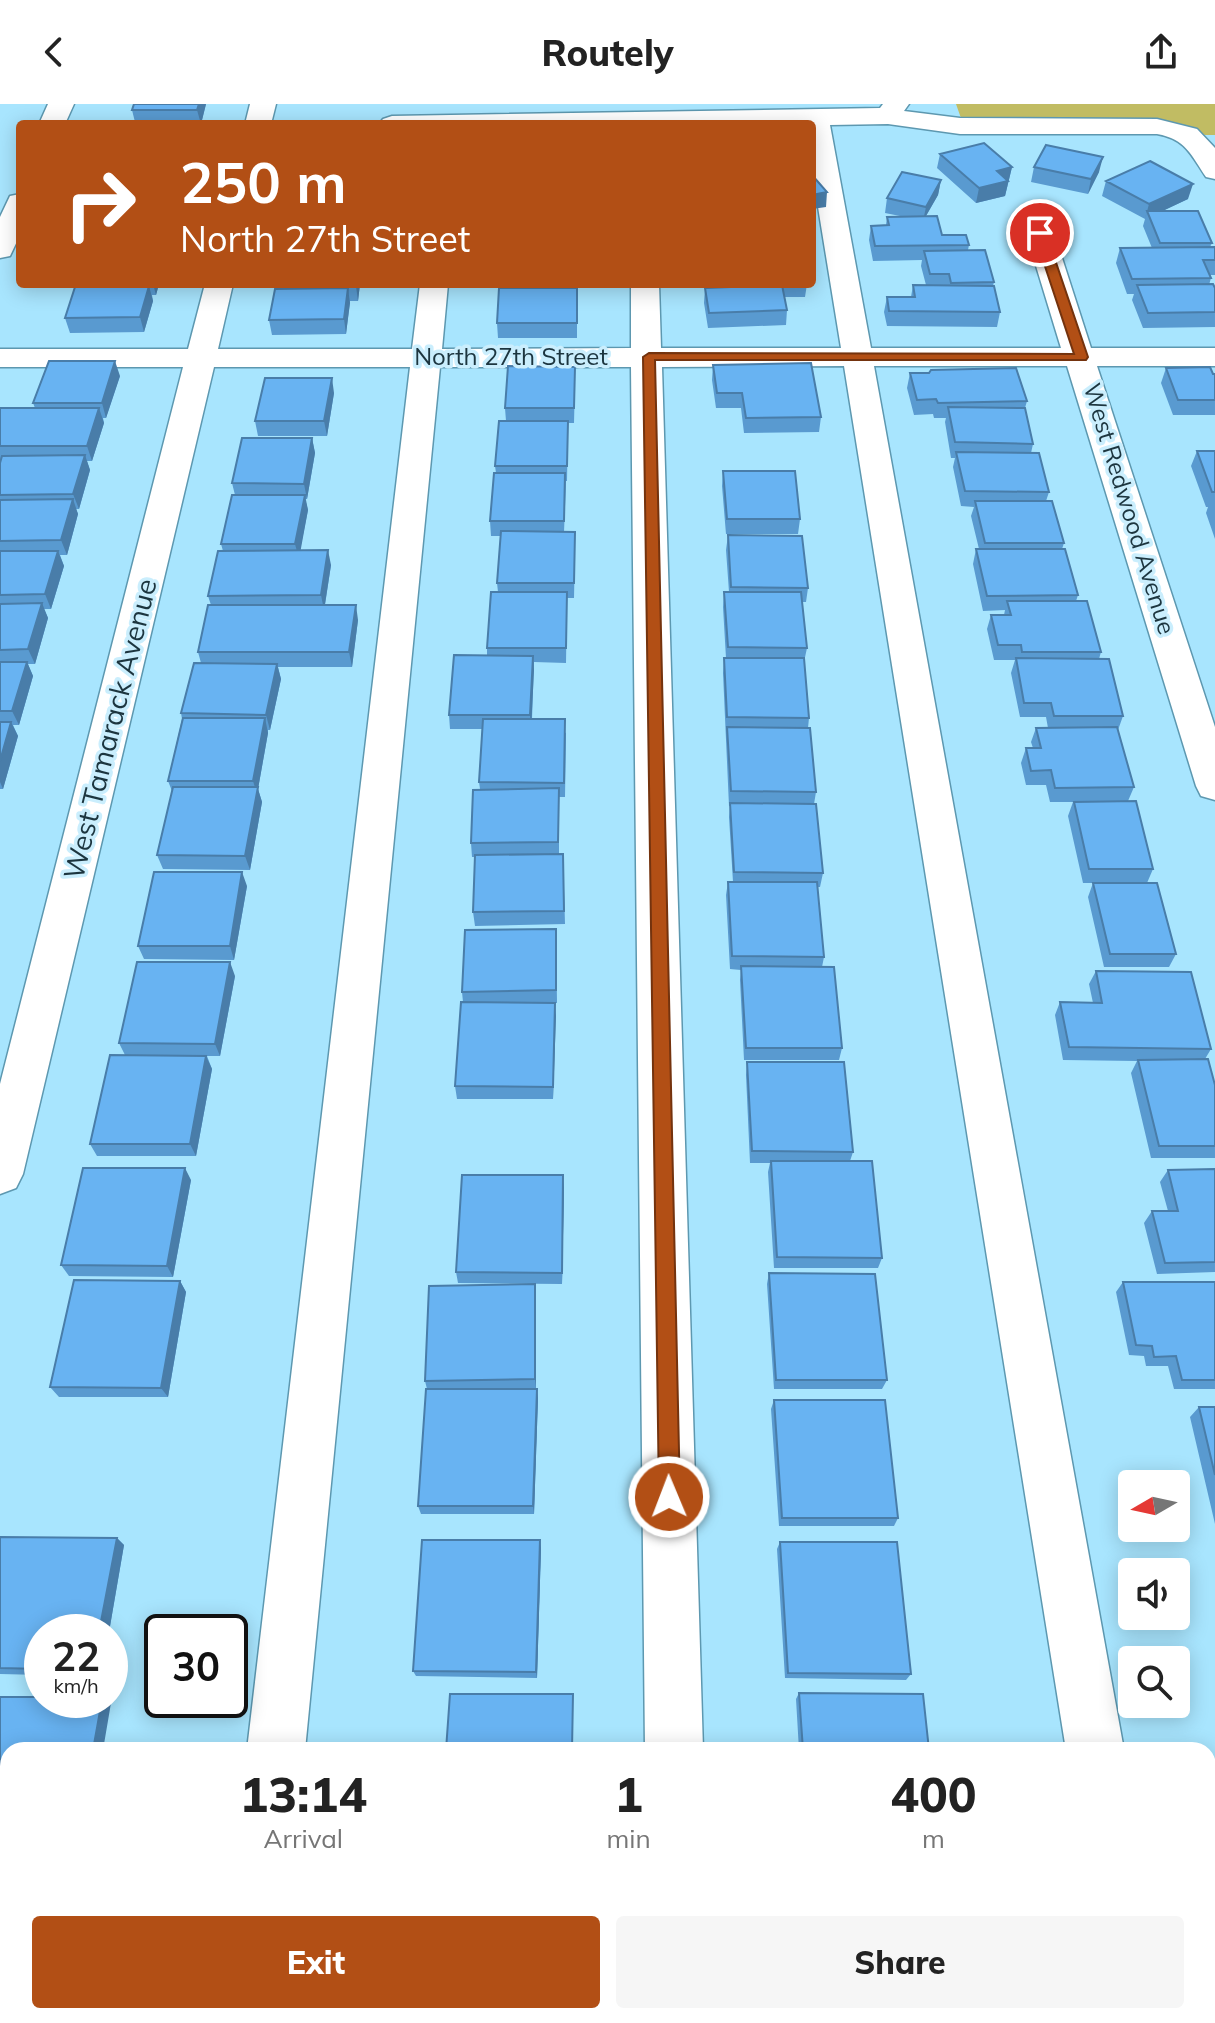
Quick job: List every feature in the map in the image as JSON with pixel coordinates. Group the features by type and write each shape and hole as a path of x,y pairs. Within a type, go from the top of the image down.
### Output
{"street":[{"path":"631,120 816,116 892,110 960,126 1143,125 1165,127 1197,139 1215,171"},
{"path":"816,116 1094,1742"},
{"path":"0,250 16,212"},
{"name":"West Redwood Avenue","path":"1040,233 1082,357 1215,786"},
{"name":"West Tamarack Avenue","path":"0,1174 218,288"},
{"path":"277,1742 434,288"},
{"path":"645,288 649,357 674,1742"},
{"name":"North 27th Street","path":"0,358 1215,357"}],"shaded area":[{"path":"956,104 1215,104 1215,135 1205,135 1159,121 962,121"}],"building":[{"path":"134,104 199,104 197,110 132,110"},
{"path":"984,143 1012,167 997,171 1008,181 979,188 940,154"},
{"path":"1046,145 1103,157 1091,179 1034,167"},
{"path":"1150,161 1193,184 1149,204 1106,181"},
{"path":"902,172 941,180 926,207 887,198"},
{"path":"816,180 827,192 816,194"},
{"path":"1147,211 1198,211 1212,243 1160,243"},
{"path":"937,216 942,235 966,235 969,245 875,246 871,226 889,225 887,217"},
{"path":"1215,247 1215,260 1203,260 1211,278 1132,279 1120,248"},
{"path":"985,250 994,282 951,283 949,274 930,274 924,251"},
{"path":"1213,284 1215,312 1148,313 1137,285"},
{"path":"913,285 994,286 1000,312 889,311 887,297 915,297"},
{"path":"75,288 148,288 140,317 65,318"},
{"path":"348,288 344,319 269,320 275,289"},
{"path":"499,288 577,288 577,323 497,323"},
{"path":"705,288 783,288 787,310 709,313"},
{"path":"49,361 115,361 102,403 33,403"},
{"path":"811,363 821,417 746,418 742,393 717,393 713,365"},
{"path":"508,366 575,367 574,408 505,408"},
{"path":"1210,367 1215,374 1215,400 1178,400 1166,368"},
{"path":"1016,368 1027,401 938,403 936,399 917,400 910,373 929,373 931,370"},
{"path":"265,378 332,378 324,421 255,421"},
{"path":"948,407 1025,408 1033,444 955,442"},
{"path":"0,408 99,408 87,446 0,446"},
{"path":"499,421 568,421 567,466 495,466"},
{"path":"242,438 312,438 304,484 232,483"},
{"path":"1197,451 1215,451 1215,492 1212,492"},
{"path":"956,452 1039,453 1049,492 965,491"},
{"path":"85,455 73,494 0,495 2,456"},
{"path":"723,471 795,471 800,519 727,519"},
{"path":"494,473 565,473 564,521 490,521"},
{"path":"232,495 305,495 295,544 221,544"},
{"path":"73,499 61,540 0,541 0,500"},
{"path":"975,501 1052,501 1064,543 985,543"},
{"path":"501,531 575,532 574,583 497,583"},
{"path":"728,535 802,536 808,588 731,587"},
{"path":"976,549 1065,549 1078,595 987,596"},
{"path":"328,550 321,595 208,596 218,551"},
{"path":"0,551 58,551 45,594 0,595"},
{"path":"491,592 567,592 566,648 487,648"},
{"path":"724,592 801,592 807,648 728,647"},
{"path":"1007,601 1087,601 1101,652 1022,652 1021,645 998,645 991,615 1011,615"},
{"path":"42,603 28,649 0,650 0,604"},
{"path":"208,605 356,605 349,652 198,652"},
{"path":"454,655 533,656 530,715 449,715"},
{"path":"724,658 804,658 809,718 727,717"},
{"path":"1016,658 1109,659 1123,716 1054,716 1051,703 1024,703"},
{"path":"0,662 27,662 12,711 0,711"},
{"path":"194,663 277,664 266,715 181,713"},
{"path":"183,718 265,718 253,781 168,781"},
{"path":"483,719 565,719 564,783 479,782"},
{"path":"0,722 11,722 0,761"},
{"path":"727,727 810,728 816,792 731,791"},
{"path":"1117,727 1134,787 1055,788 1051,770 1031,771 1026,748 1041,748 1036,728"},
{"path":"173,787 258,787 245,856 157,855"},
{"path":"559,788 558,842 471,843 473,790"},
{"path":"1136,801 1153,869 1089,869 1074,802"},
{"path":"730,803 816,804 823,873 734,872"},
{"path":"563,854 564,911 473,912 475,855"},
{"path":"154,872 242,872 230,946 138,946"},
{"path":"728,882 817,882 824,957 732,956"},
{"path":"1093,883 1157,883 1176,954 1110,954"},
{"path":"556,929 556,990 462,992 465,930"},
{"path":"137,962 230,962 215,1044 119,1043"},
{"path":"741,966 834,967 842,1048 746,1048"},
{"path":"1096,971 1191,972 1211,1049 1069,1047 1060,1002 1102,1003"},
{"path":"461,1002 555,1003 553,1087 455,1086"},
{"path":"110,1055 206,1056 190,1144 90,1144"},
{"path":"1208,1059 1215,1085 1215,1146 1159,1146 1138,1060"},
{"path":"747,1062 844,1062 853,1152 752,1151"},
{"path":"771,1161 872,1161 882,1258 777,1257"},
{"path":"83,1168 185,1168 167,1266 61,1265"},
{"path":"1215,1169 1215,1262 1165,1263 1152,1211 1178,1211 1168,1170"},
{"path":"462,1175 563,1175 562,1273 456,1272"},
{"path":"769,1273 875,1274 887,1380 776,1380"},
{"path":"74,1280 180,1281 161,1388 50,1387"},
{"path":"1123,1282 1215,1282 1215,1380 1182,1380 1176,1356 1154,1357 1152,1346 1136,1345"},
{"path":"535,1284 535,1379 425,1381 429,1286"},
{"path":"426,1389 537,1389 533,1506 418,1506"},
{"path":"774,1400 885,1400 898,1518 782,1518"},
{"path":"1199,1407 1215,1407 1215,1475"},
{"path":"0,1537 117,1538 102,1614 24,1614 24,1669 0,1668"},
{"path":"422,1540 540,1540 536,1672 413,1671"},
{"path":"780,1542 897,1542 911,1674 788,1673"},
{"path":"799,1693 923,1694 928,1742 802,1742"},
{"path":"450,1694 573,1694 572,1742 447,1742"},
{"path":"0,1697 24,1697 24,1718 99,1718 94,1742 0,1742"}],"route":[{"path":"669,1497 649,357 1082,357 1040,233"}]}
